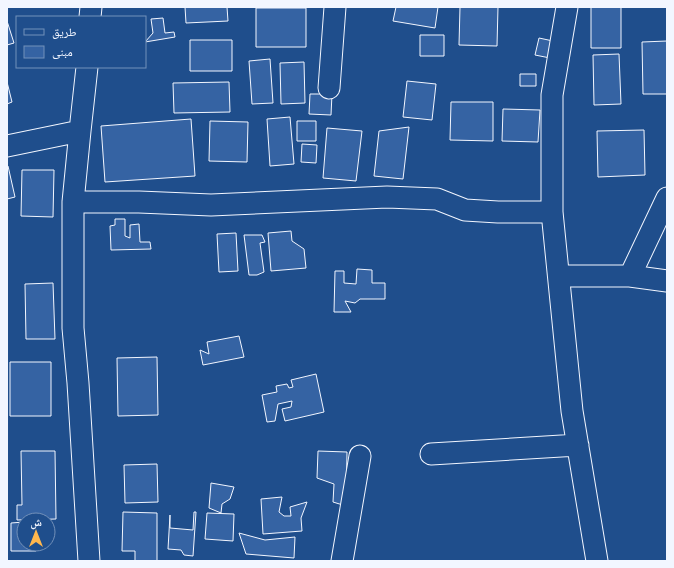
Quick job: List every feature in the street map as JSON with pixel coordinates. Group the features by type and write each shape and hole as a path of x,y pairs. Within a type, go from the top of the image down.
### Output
{"street":[{"path":"329,88 335,7"},
{"path":"567,7 552,95 552,212 572,411 597,561"},
{"path":"87,68 73,202 73,328 78,383 88,561"},
{"path":"7,146 80,131"},
{"path":"73,202 139,202 211,205 386,197 437,199 465,210 498,212 552,212"},
{"path":"630,276 667,198"},
{"path":"559,276 630,276 667,281"},
{"path":"431,454 578,445"},
{"path":"342,561 360,456"}],"building":[{"path":"185,7 227,7 228,21 186,23"},
{"path":"396,7 438,7 435,28 393,21"},
{"path":"460,7 498,7 497,46 459,45"},
{"path":"591,7 621,7 621,48 591,48"},
{"path":"256,8 306,8 306,47 256,47"},
{"path":"163,18 165,33 174,32 175,37 146,42 153,33 151,19"},
{"path":"7,21 14,43 7,45"},
{"path":"420,35 444,35 444,56 420,56"},
{"path":"539,38 553,41 550,58 535,55"},
{"path":"190,40 232,40 232,71 190,71"},
{"path":"667,41 667,94 643,94 642,42"},
{"path":"619,54 621,104 594,105 593,55"},
{"path":"270,59 273,103 252,104 249,61"},
{"path":"304,62 305,103 281,104 280,63"},
{"path":"520,74 536,74 536,86 520,86"},
{"path":"407,81 436,84 432,120 403,117"},
{"path":"7,82 12,102 7,104"},
{"path":"229,82 230,112 174,113 173,83"},
{"path":"310,94 332,94 331,115 309,114"},
{"path":"451,102 493,102 493,141 450,140"},
{"path":"503,109 540,110 538,142 502,141"},
{"path":"290,117 294,164 270,166 267,119"},
{"path":"191,119 195,176 105,182 101,126"},
{"path":"210,121 248,122 247,162 209,161"},
{"path":"297,121 316,121 316,141 297,141"},
{"path":"409,127 403,179 374,176 379,131"},
{"path":"327,128 362,131 356,181 323,178"},
{"path":"644,130 645,175 598,177 597,131"},
{"path":"302,144 317,145 316,163 301,162"},
{"path":"8,166 15,197 7,199 7,167"},
{"path":"22,170 54,170 53,217 21,216"},
{"path":"115,219 125,219 125,236 130,238 130,225 139,224 140,242 150,242 151,249 111,250 110,226 115,225"},
{"path":"291,231 292,241 304,249 306,268 271,271 268,233"},
{"path":"236,233 238,271 219,272 217,234"},
{"path":"244,235 262,235 265,242 260,243 264,272 257,275 249,275"},
{"path":"357,269 372,270 372,283 385,283 385,299 360,299 355,303 345,301 351,312 334,312 335,271 344,271 344,283 356,284"},
{"path":"53,283 55,339 26,339 25,284"},
{"path":"239,336 244,357 203,365 200,350 209,354 207,342"},
{"path":"157,357 158,415 118,416 117,358"},
{"path":"10,362 51,362 51,416 10,416"},
{"path":"316,374 324,412 285,421 282,409 291,407 292,401 278,404 275,421 267,422 262,395 277,392 276,386 287,384 289,388 293,387 291,380"},
{"path":"21,451 55,451 56,512 17,512 17,505 22,505"},
{"path":"318,451 347,452 346,506 333,502 334,484 317,478"},
{"path":"157,464 158,502 125,503 124,465"},
{"path":"211,483 234,487 230,499 222,504 221,513 209,508"},
{"path":"282,497 279,512 284,516 291,516 290,507 307,502 301,518 302,531 263,534 261,499"},
{"path":"123,512 157,513 157,561 135,561 135,551 122,551"},
{"path":"194,512 196,512 193,556 184,555 181,550 168,549 170,515 170,528 193,530"},
{"path":"207,513 234,514 233,541 205,539"},
{"path":"11,523 16,523 16,551 11,551"},
{"path":"239,533 265,540 295,537 294,558 246,554"}]}
